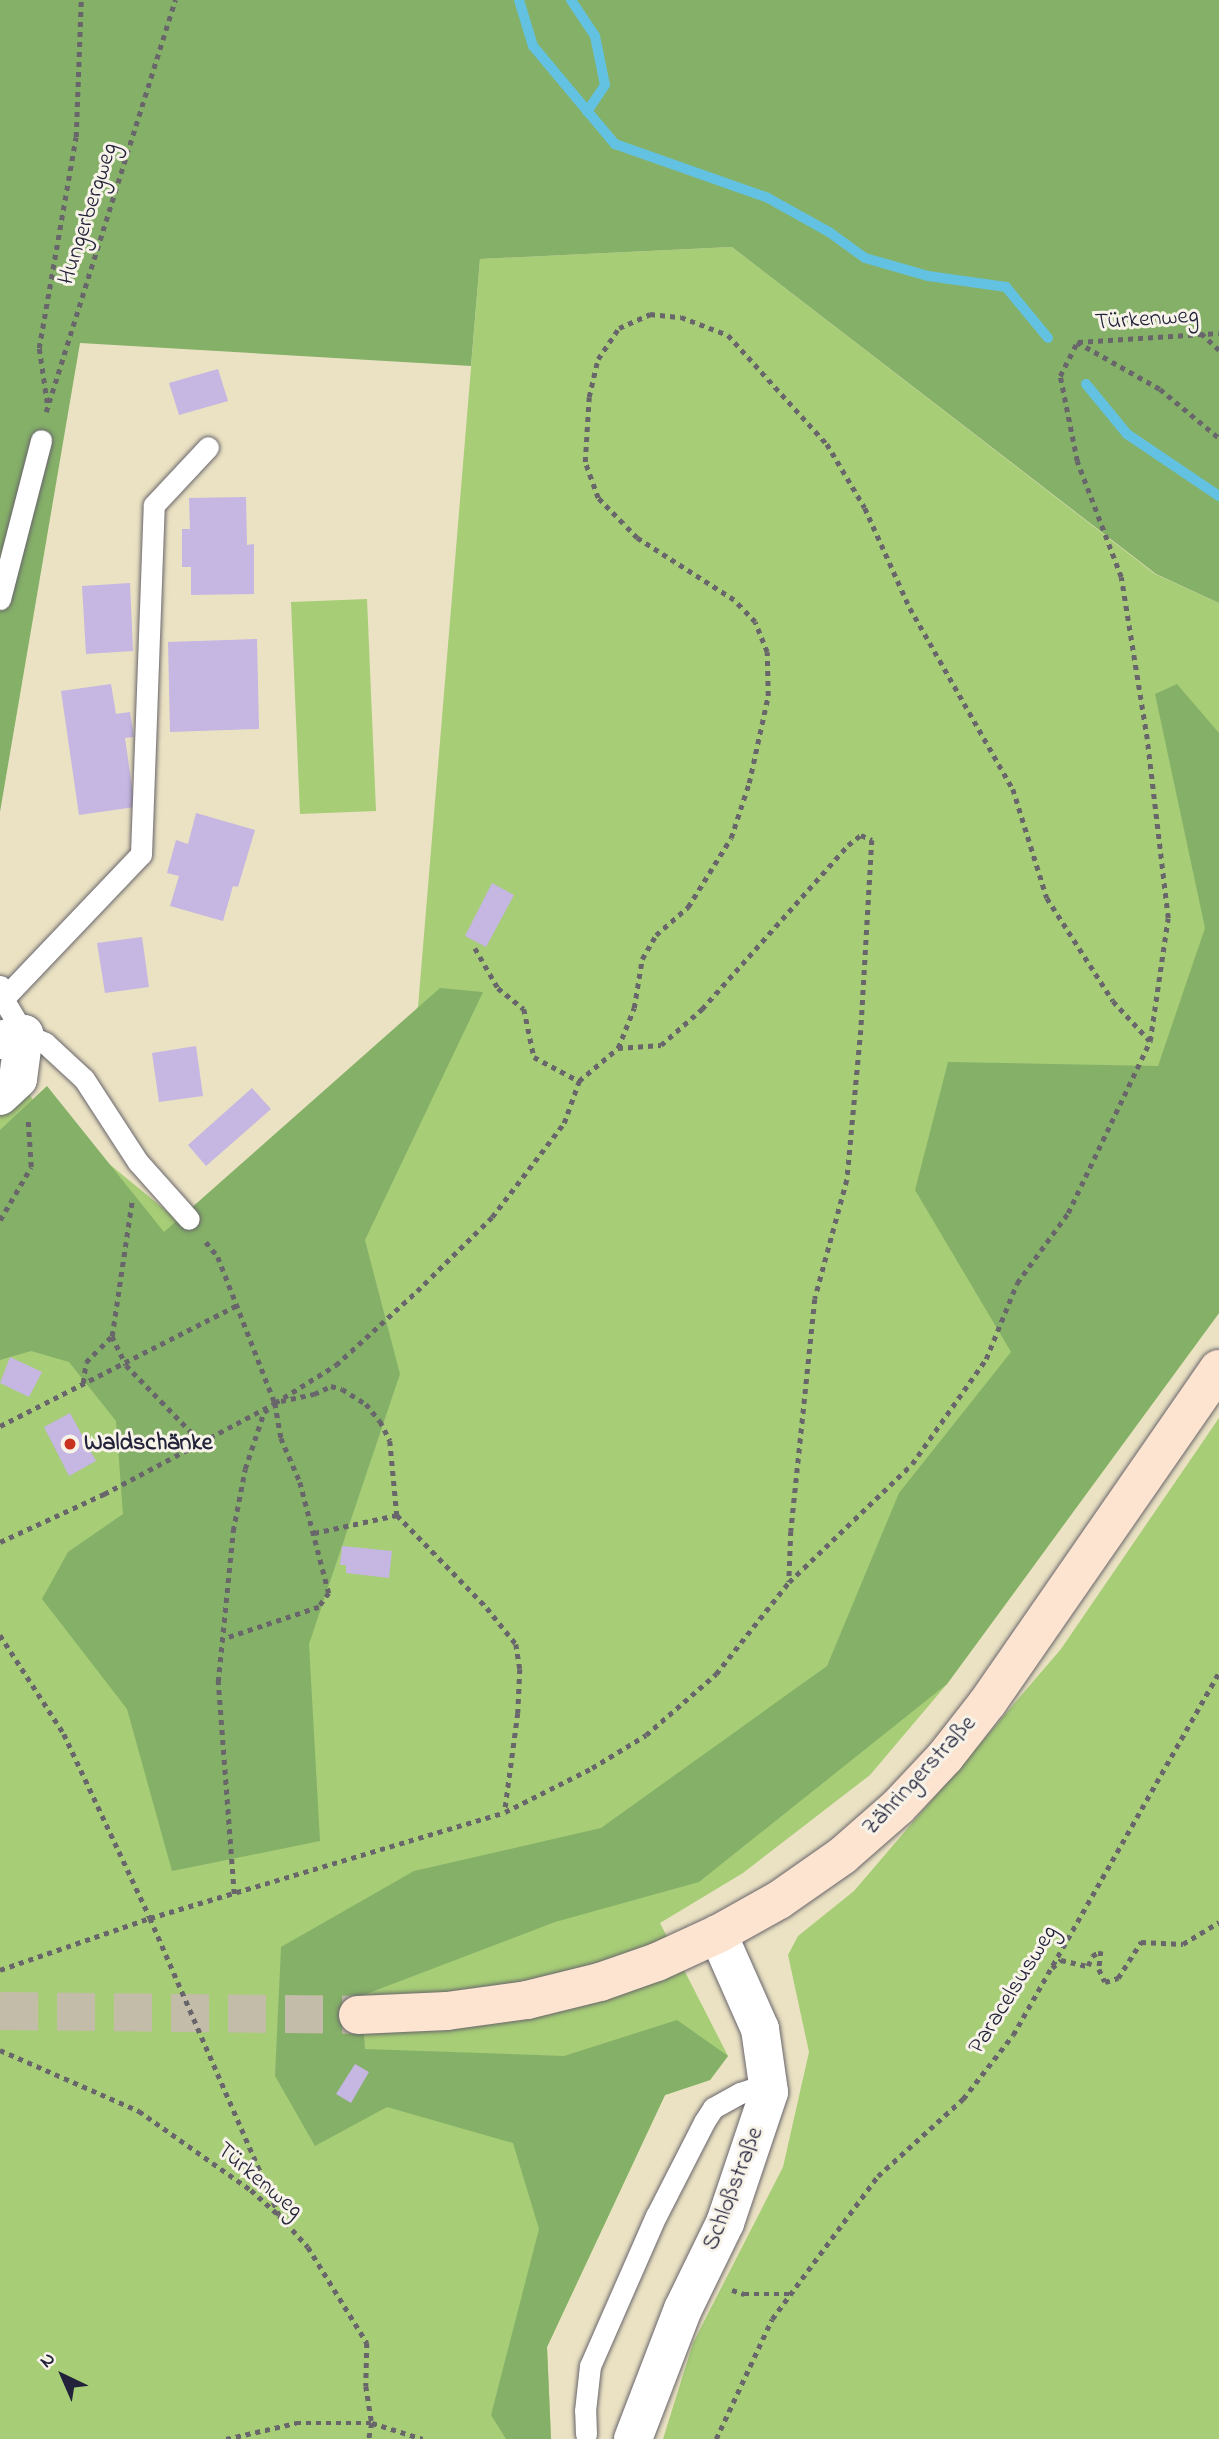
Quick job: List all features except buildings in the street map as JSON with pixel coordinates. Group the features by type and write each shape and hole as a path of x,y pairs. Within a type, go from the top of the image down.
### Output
{"main road":[{"name":"Zähringerstraße","path":"358,2015 447,2011 527,2000 600,1982 657,1962 718,1934 779,1900 842,1856 898,1807 945,1757 988,1702 1219,1369"}],"street":[{"path":"9,1088 12,1037"},
{"name":"Schloßstraße","path":"633,2439 667,2348 725,2223 769,2092 760,2029 718,1934"}],"lane":[{"path":"0,599 41,440"},
{"path":"189,1219 138,1163 84,1079 45,1043 12,1037 1,992 141,854 154,505 208,447"},
{"path":"586,2434 585,2411 590,2366 656,2216 704,2122 713,2108 740,2093 752,2089 769,2092"}],"path":[{"path":"47,404 38,348 76,137 81,0"},
{"name":"Hungerbergweg","path":"41,440 47,404 175,0"},
{"path":"0,1542 104,1494 275,1403 336,1365 492,1217 564,1123 579,1081 618,1048 634,1008 642,959 656,935 688,907 732,838 749,783 768,696 767,652 755,622 718,587 637,538 598,498 585,462 589,397 598,359 619,328 650,314 681,317 728,335 827,444 865,508 910,608 1013,789 1048,898 1113,1001 1150,1041"},
{"path":"1200,333 1219,350"},
{"name":"Türkenweg","path":"1077,342 1219,333"},
{"path":"0,1970 150,1918 505,1812 592,1768 661,1725 716,1674 789,1582 912,1464 986,1360 1017,1283 1068,1213 1150,1041 1167,918 1166,904 1147,739 1121,577 1077,461 1060,376 1077,342 1160,389 1219,438"},
{"path":"618,1048 661,1045 702,1009 848,845 861,835 872,840 861,1030 848,1180 815,1299 791,1531 789,1582"},
{"path":"475,948 498,988 524,1009 534,1057 579,1081"},
{"path":"0,1220 31,1167 29,1122 9,1088"},
{"path":"83,1384 86,1362 111,1336 138,1163"},
{"path":"189,1219 218,1257 275,1403 281,1438 300,1482 329,1593 319,1607 224,1639"},
{"path":"0,1426 236,1306"},
{"path":"111,1336 126,1364 201,1441"},
{"path":"233,1894 218,1707 233,1531 245,1469 264,1412 275,1403 314,1394 331,1386 342,1389 366,1404 380,1421 390,1441 397,1515 487,1608 516,1644 520,1669 518,1713 505,1812"},
{"path":"314,1533 397,1515"},
{"path":"0,1635 64,1734 150,1918 279,2215"},
{"name":"Paracelsusweg","path":"716,2439 772,2319 790,2294 878,2176 964,2099 1013,2035 1219,1674"},
{"path":"1043,1980 1061,1960 1088,1966 1091,1956 1101,1951 1099,1969 1105,1982 1118,1978 1141,1942 1183,1944 1219,1922"},
{"name":"Türkenweg","path":"0,2050 139,2112 250,2190 279,2215 308,2247 367,2343 366,2386 372,2424 369,2439"},
{"path":"701,2273 744,2294 790,2294"},
{"path":"226,2439 296,2423 372,2424 423,2439"}],"green space":[{"path":"0,0 1219,0 1219,603 1156,574 732,247 480,259 471,366 80,343 0,812"},
{"path":"732,247 1155,574 1219,603 1219,1313 947,1684 870,1775 743,1873 660,1923 728,2056 710,2080 665,2095 547,2347 551,2439 0,2439 0,1096 18,1079 36,1104 230,1263 418,1007 480,259"},
{"path":"367,599 376,811 300,814 291,602"},
{"path":"1177,684 1219,733 1219,1313 947,1684 699,1882 555,1922 361,1996 365,2049 564,2056 677,2020 728,2056 710,2080 665,2095 547,2347 551,2439 506,2439 491,2415 539,2229 513,2143 387,2107 315,2146 275,2076 281,1947 414,1871 601,1828 827,1666 899,1493 1011,1352 915,1190 948,1062 1158,1066 1205,928 1155,694"},
{"path":"440,988 483,992 365,1240 400,1374 309,1644 320,1841 172,1871 127,1709 42,1599 68,1552 123,1514 116,1421 69,1362 31,1351 0,1360 0,1130 47,1086 164,1232"},
{"path":"1219,1418 1219,2439 663,2439 693,2343 783,2167 809,2052 788,1955 798,1936 854,1891 1061,1649"}],"waterway":[{"path":"519,0 533,46 615,144 768,198 829,232 865,258 928,276 1006,287 1048,338"},
{"path":"571,0 595,36 605,85 587,112"},
{"path":"1086,384 1127,434 1219,496"}],"tunnel":[{"path":"0,2011 358,2015"}],"place":[{"name":"Waldschänke","path":"70,1444"}]}
